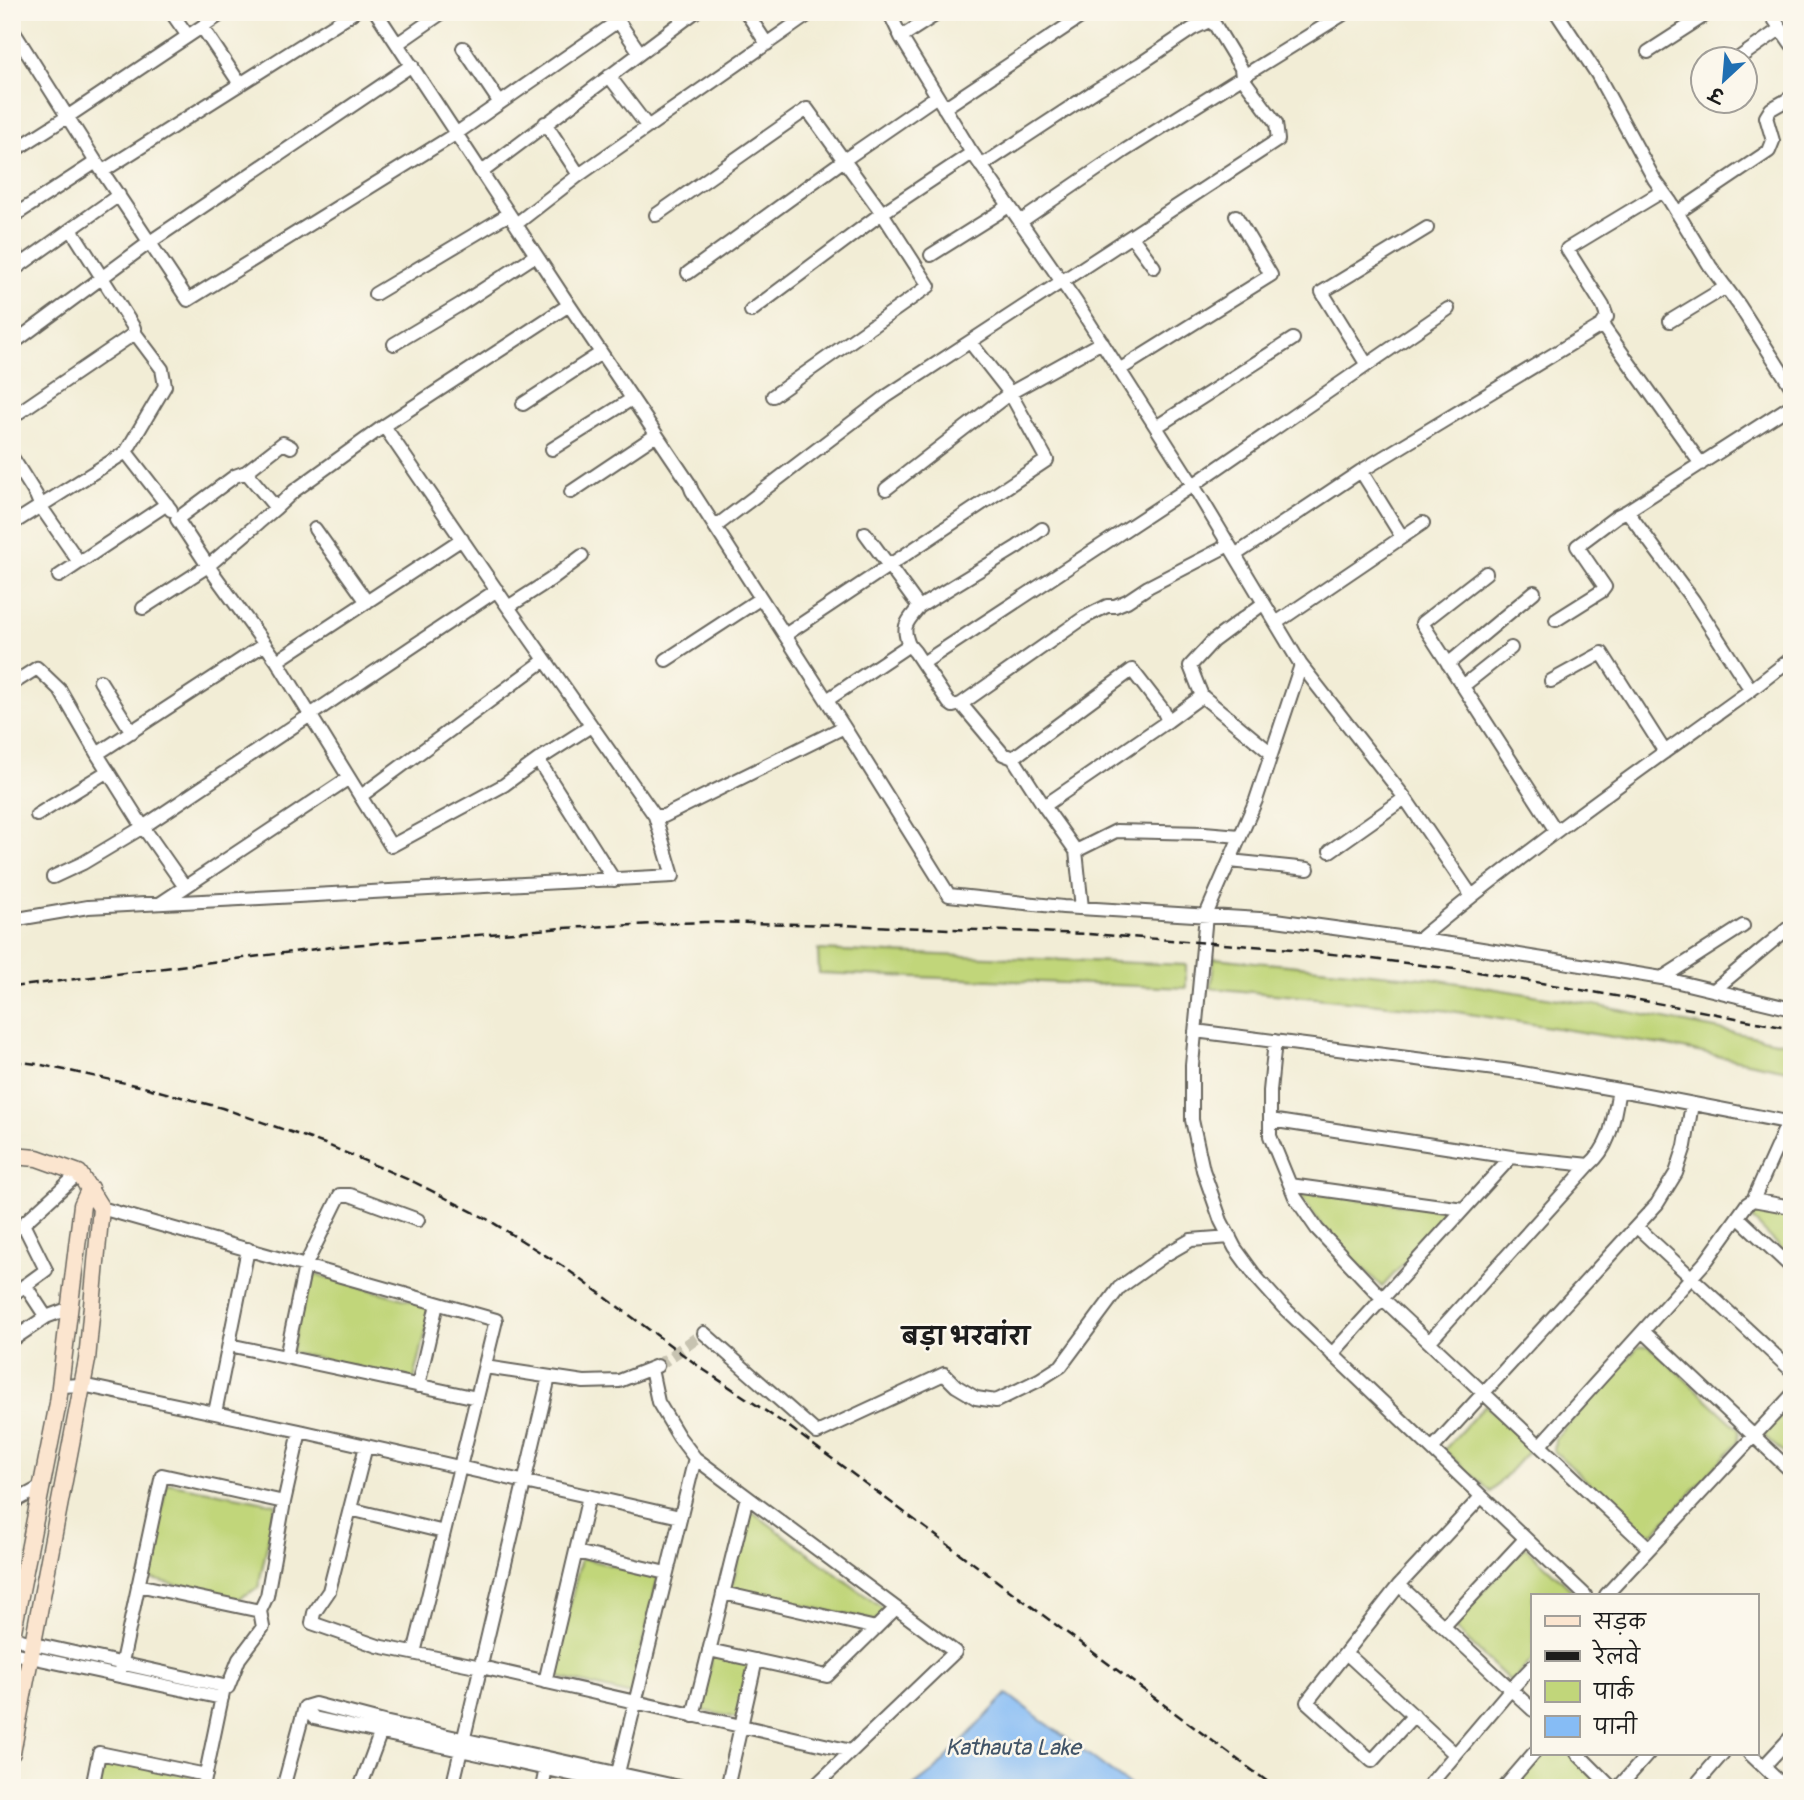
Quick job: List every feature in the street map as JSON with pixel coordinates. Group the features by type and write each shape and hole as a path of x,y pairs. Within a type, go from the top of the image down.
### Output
{"street":[{"path":"171,12 188,36"},
{"path":"12,152 224,12"},
{"path":"12,217 240,84 354,12"},
{"path":"376,12 689,482 692,491 949,895 1082,908 1276,920 1662,978 1792,1009"},
{"path":"397,44 443,12"},
{"path":"482,172 695,12"},
{"path":"746,12 766,44"},
{"path":"375,294 512,219 812,12"},
{"path":"889,12 901,37 972,153 1102,342 1193,485 1301,665 1405,798 1471,895"},
{"path":"901,37 940,12"},
{"path":"944,108 1088,12"},
{"path":"1020,222 1124,151 1344,12"},
{"path":"1556,12 1597,74 1645,164 1792,388"},
{"path":"1648,52 1710,12"},
{"path":"1769,12 1792,45"},
{"path":"12,29 99,167 188,300 457,133 615,17 640,53"},
{"path":"715,527 887,396 1278,140 1276,123 1242,76 1241,68 1215,25 1209,20 981,166"},
{"path":"202,27 240,84"},
{"path":"1756,46 1780,29"},
{"path":"463,48 500,103"},
{"path":"13,340 149,242 412,65"},
{"path":"609,76 648,127"},
{"path":"688,273 937,96"},
{"path":"1677,213 1769,150 1773,141 1766,117 1771,109 1792,97"},
{"path":"656,215 807,109 929,286 773,396"},
{"path":"545,123 579,175"},
{"path":"751,311 881,214 972,153"},
{"path":"1042,529 919,607 905,627 904,634 909,645 953,706 961,704 1085,617 1107,606 1126,601 1148,587 1232,550 1602,325 1607,317 1603,306 1567,249 1663,191"},
{"path":"12,248 17,268 119,195"},
{"path":"931,255 1009,205"},
{"path":"1119,370 1271,275 1236,216"},
{"path":"1367,365 1322,292 1427,228"},
{"path":"12,524 126,452 165,386 162,369 135,333 71,229"},
{"path":"1132,237 1154,267"},
{"path":"394,344 536,255"},
{"path":"1670,321 1726,287"},
{"path":"143,608 208,566 304,483 384,426 569,305"},
{"path":"923,663 1193,485 1448,309"},
{"path":"1602,325 1701,464"},
{"path":"12,417 135,333"},
{"path":"1156,427 1293,340"},
{"path":"785,635 1047,460 1010,393 970,342"},
{"path":"886,489 1010,393 1102,342"},
{"path":"523,404 601,353"},
{"path":"552,449 632,399"},
{"path":"1556,620 1605,587 1577,546 1792,405"},
{"path":"12,920 88,907 673,876 655,816 384,426"},
{"path":"571,492 656,435"},
{"path":"177,519 283,443 291,447"},
{"path":"126,452 167,504 277,661 391,846 504,785 591,726"},
{"path":"12,457 41,507 79,562"},
{"path":"1361,471 1402,537"},
{"path":"246,472 276,509"},
{"path":"59,576 167,504"},
{"path":"1627,511 1693,600 1751,690"},
{"path":"1276,623 1423,523"},
{"path":"315,529 367,602"},
{"path":"866,533 919,607"},
{"path":"277,661 462,539"},
{"path":"508,607 582,556"},
{"path":"1486,573 1422,623 1556,831"},
{"path":"53,877 83,863 143,827 497,590"},
{"path":"1448,664 1534,592"},
{"path":"666,660 761,598"},
{"path":"1264,603 1213,641 1190,666 1202,696 1270,753"},
{"path":"97,754 265,644"},
{"path":"827,700 909,645"},
{"path":"1463,686 1511,648"},
{"path":"1550,681 1602,653 1665,752"},
{"path":"1418,940 1471,895 1792,658"},
{"path":"361,796 545,660"},
{"path":"1301,665 1256,800 1206,915 1192,1065 1192,1120 1203,1170 1221,1221 1235,1248 1257,1279 1283,1307 1584,1594"},
{"path":"12,684 37,668 60,690 143,827 185,887"},
{"path":"1013,758 1132,670 1163,709 1168,721"},
{"path":"100,681 132,732"},
{"path":"1045,806 1202,696"},
{"path":"961,704 1003,754 1013,758 1076,851 1082,908"},
{"path":"655,816 664,816 844,727"},
{"path":"538,760 614,880"},
{"path":"37,816 108,771"},
{"path":"161,903 349,778"},
{"path":"1330,851 1405,798"},
{"path":"1076,851 1115,831 1240,836"},
{"path":"1230,861 1308,869"},
{"path":"1714,990 1792,925"},
{"path":"1662,978 1743,926"},
{"path":"1195,1031 1511,1071 1790,1123 1753,1200 1747,1204 1707,1260 1541,1445"},
{"path":"1275,1041 1270,1091 1270,1136 1295,1197 1317,1229 1382,1298 1649,1548"},
{"path":"1429,1342 1600,1155 1608,1139 1619,1090"},
{"path":"1432,1449 1657,1204 1676,1173 1685,1146 1692,1104"},
{"path":"1270,1120 1511,1157 1589,1165"},
{"path":"12,1156 37,1158 79,1173 101,1208 87,1360 12,1753"},
{"path":"1332,1354 1511,1157"},
{"path":"12,1295 46,1270 18,1228 79,1173"},
{"path":"1290,1185 1464,1209"},
{"path":"32,1651 12,1637 61,1386 82,1205 90,1188"},
{"path":"286,1357 305,1266 340,1195 350,1195 418,1220"},
{"path":"1753,1200 1792,1207"},
{"path":"82,1205 101,1208 496,1320 414,1653"},
{"path":"1738,1217 1792,1268"},
{"path":"1637,1227 1792,1371"},
{"path":"704,1332 817,1433 944,1374 956,1386 976,1398 996,1401 1061,1366 1119,1288 1164,1255 1191,1240 1230,1237"},
{"path":"215,1413 248,1250"},
{"path":"25,1285 46,1317"},
{"path":"418,1386 437,1304"},
{"path":"12,1340 46,1317 69,1315 90,1325"},
{"path":"1643,1331 1792,1472"},
{"path":"229,1345 477,1398"},
{"path":"485,1367 584,1382 619,1381 654,1367 658,1402 695,1458 955,1652 813,1788"},
{"path":"452,1788 549,1377"},
{"path":"61,1386 82,1385 215,1413 680,1517"},
{"path":"1607,1594 1792,1395"},
{"path":"92,1788 99,1753 204,1781 225,1690 239,1658 263,1626 260,1611 267,1596 300,1431"},
{"path":"366,1446 329,1591 314,1613 312,1623 378,1646 851,1751"},
{"path":"616,1778 695,1458"},
{"path":"120,1670 162,1475 284,1502"},
{"path":"12,1503 43,1486"},
{"path":"545,1682 589,1496"},
{"path":"693,1716 747,1497"},
{"path":"1413,1715 1371,1761 1307,1703 1399,1585 1481,1497"},
{"path":"350,1508 444,1532"},
{"path":"1444,1626 1525,1539"},
{"path":"576,1552 666,1573"},
{"path":"1399,1585 1531,1708"},
{"path":"138,1586 260,1611"},
{"path":"723,1593 876,1628"},
{"path":"709,1650 827,1676 896,1608"},
{"path":"12,1653 32,1651 225,1690"},
{"path":"1346,1653 1455,1754"},
{"path":"727,1788 756,1660"},
{"path":"1427,1788 1531,1668"},
{"path":"282,1788 305,1707 315,1704 382,1727 616,1778 634,1788"},
{"path":"360,1788 382,1727"},
{"path":"1764,1766 1792,1736"},
{"path":"462,1744 546,1768 684,1788"},
{"path":"1504,1788 1532,1755"},
{"path":"1579,1755 1612,1788"},
{"path":"1618,1788 1647,1755"},
{"path":"1693,1788 1721,1755"},
{"path":"1751,1755 1786,1788"},
{"path":"542,1788 546,1768"}],"green space":[{"path":"818,950 1186,965 1186,988 819,973"},
{"path":"1214,958 1433,979 1584,1003 1792,1044 1792,1071 1668,1046 1451,1011 1211,988"},
{"path":"1302,1192 1452,1211 1382,1287 1327,1233 1301,1196"},
{"path":"1753,1209 1792,1215 1792,1259 1751,1218"},
{"path":"308,1272 432,1307 414,1380 291,1352"},
{"path":"1649,1346 1739,1429 1738,1442 1654,1533 1643,1532 1554,1451 1555,1439 1638,1347"},
{"path":"1792,1403 1792,1461 1763,1435"},
{"path":"1485,1405 1532,1447 1491,1492 1444,1450"},
{"path":"167,1483 276,1504 258,1588 238,1599 147,1578"},
{"path":"750,1510 886,1611 875,1621 731,1590"},
{"path":"1525,1547 1576,1594 1531,1594 1531,1661 1511,1682 1451,1625"},
{"path":"581,1558 658,1577 631,1695 553,1676"},
{"path":"712,1656 749,1665 737,1718 699,1710"},
{"path":"1538,1755 1571,1755 1604,1788 1510,1788"},
{"path":"105,1758 200,1779 198,1788 99,1788"}],"water":[{"name":"Kathauta Lake","path":"1007,1694 1133,1788 911,1788 935,1770"}],"tunnel":[{"path":"657,1366 704,1333"}],"railway":[{"path":"12,987 340,946 563,928 704,922 841,925 1089,934 1292,949 1478,972 1792,1029"},
{"path":"12,1061 144,1087 222,1108 325,1144 414,1182 487,1219 564,1267 704,1370 788,1426 1276,1788"}],"district":[{"name":"बड़ा भरवांरा","path":"966,1337"}]}
